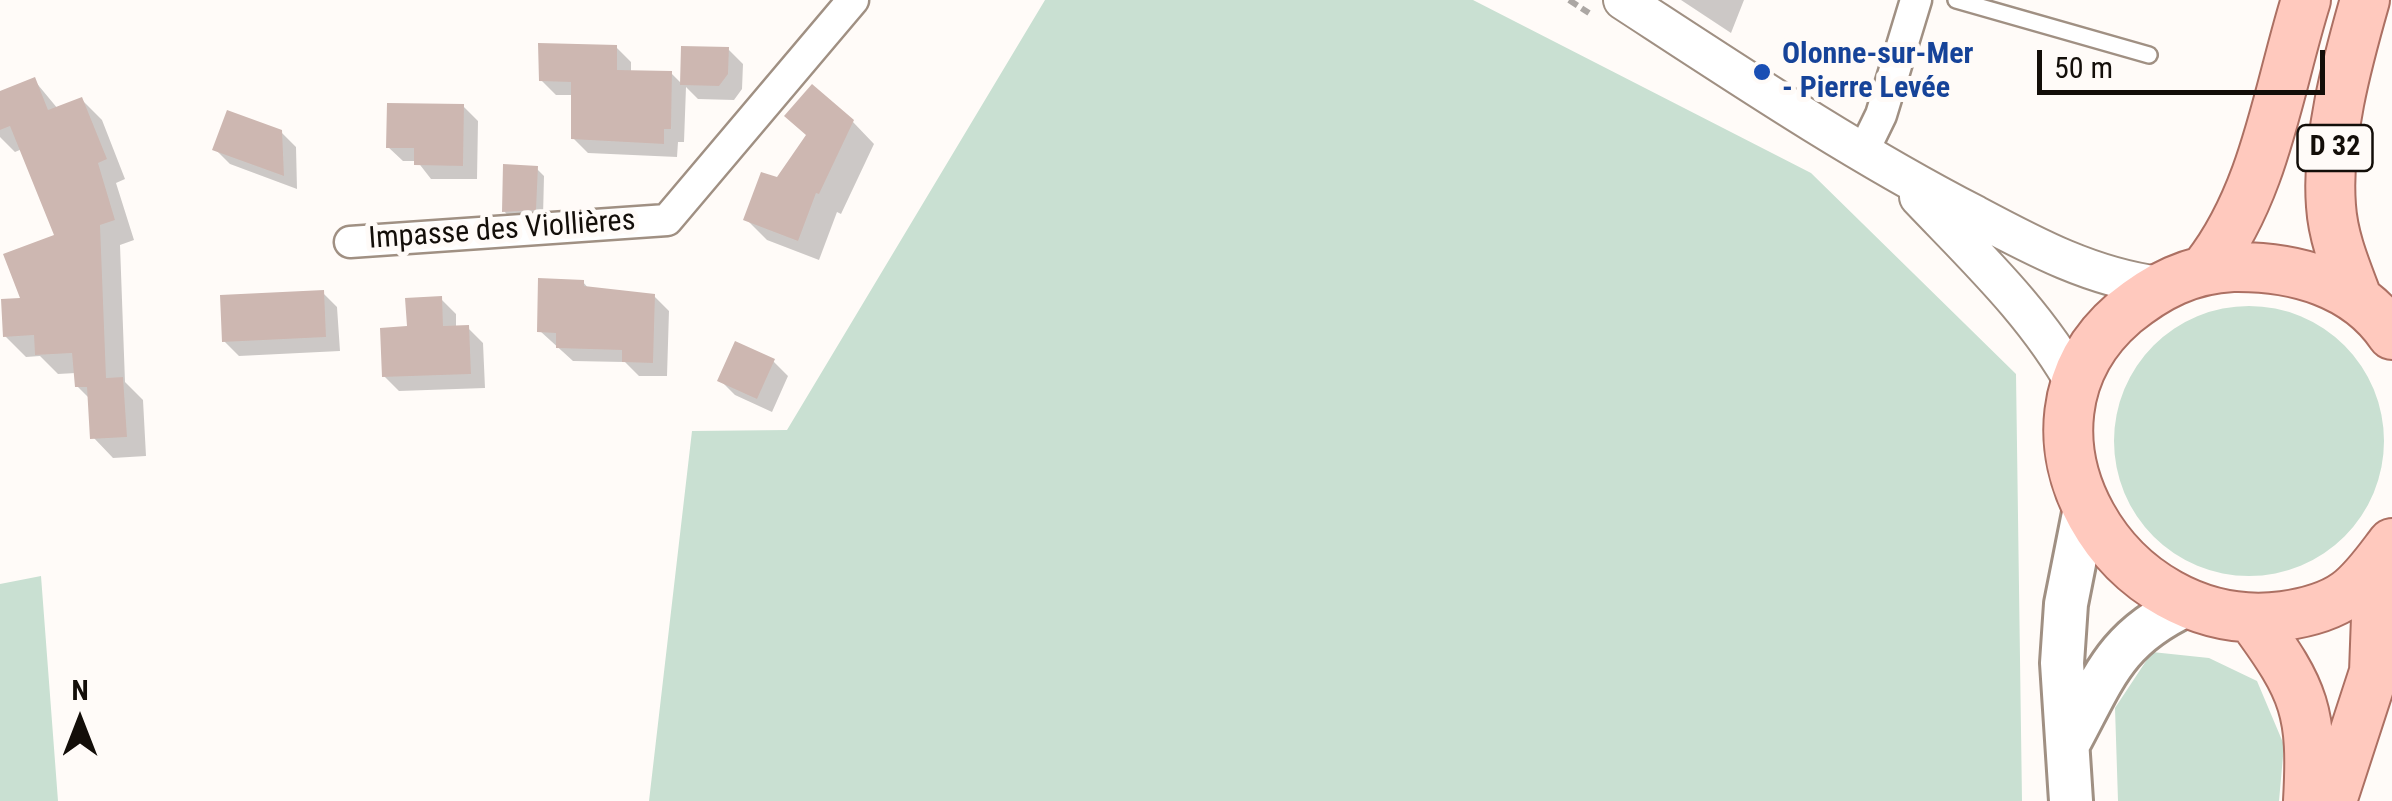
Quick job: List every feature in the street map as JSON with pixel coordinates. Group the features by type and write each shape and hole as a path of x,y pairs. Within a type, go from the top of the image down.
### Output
{"main road":[{"name":"D 32","path":"2206,268 2226,242 2252,184 2306,0"},
{"name":"D 32","path":"2356,295 2336,242 2330,204 2343,93 2364,0"},
{"path":"2385,553 2347,595 2306,613 2254,620 2186,605 2149,584 2119,554 2084,508 2074,475 2070,430 2077,387 2106,329 2159,286 2206,268 2254,267 2306,274 2356,295 2392,336"},
{"path":"2071,801 2062,663 2066,604 2084,508"},
{"path":"2332,801 2374,672 2385,553"},
{"path":"2068,744 2120,649 2160,617 2186,605"},
{"path":"2254,620 2290,670 2304,702 2310,735 2308,801"}],"street":[{"name":"Impasse des Viollières","path":"350,242 667,220 853,0"},
{"path":"1862,154 1881,115 1916,0"},
{"path":"1612,10 1900,176 2061,260 2122,281 2159,286"},
{"path":"1900,176 2020,304 2050,340 2077,387"}],"lane":[{"path":"1956,0 2149,55"}],"path":[{"path":"1569,0 1612,10"}],"green space":[{"path":"1045,0 1473,0 1811,173 2016,374 2022,801 649,801 692,431 787,430"},
{"path":"2249,306 2301,316 2345,345 2374,389 2384,441 2374,493 2345,537 2301,566 2249,576 2197,566 2153,537 2124,493 2114,441 2124,389 2153,345 2197,316"},
{"path":"41,576 58,801 0,801 0,584"},
{"path":"2152,652 2209,658 2257,681 2284,745 2279,801 2118,801 2115,708"}],"building":[{"path":"538,43 617,45 617,70 672,71 671,129 664,129 664,144 571,139 571,82 539,81"},
{"path":"681,46 729,47 728,74 719,86 680,85"},
{"path":"35,77 48,110 82,97 107,159 98,163 115,220 100,225 106,378 123,377 127,437 90,439 87,387 75,387 72,353 35,355 34,335 3,337 1,299 20,298 3,254 54,235 10,126 0,130 0,91"},
{"path":"812,84 854,120 819,194 816,193 798,241 743,220 761,172 777,177 806,135 784,116"},
{"path":"387,103 464,104 463,166 414,165 414,148 386,148"},
{"path":"227,110 282,130 284,176 212,150"},
{"path":"503,164 538,166 536,210 502,212"},
{"path":"538,278 584,280 584,286 655,294 653,363 622,362 622,350 556,348 556,333 537,332"},
{"path":"324,290 326,337 222,342 220,295"},
{"path":"442,296 443,326 469,325 471,374 382,377 380,328 407,326 405,298"},
{"path":"735,341 775,359 757,399 717,381"}],"place":[{"name":"Olonne-sur-Mer - Pierre Levée","path":"1762,72"}]}
